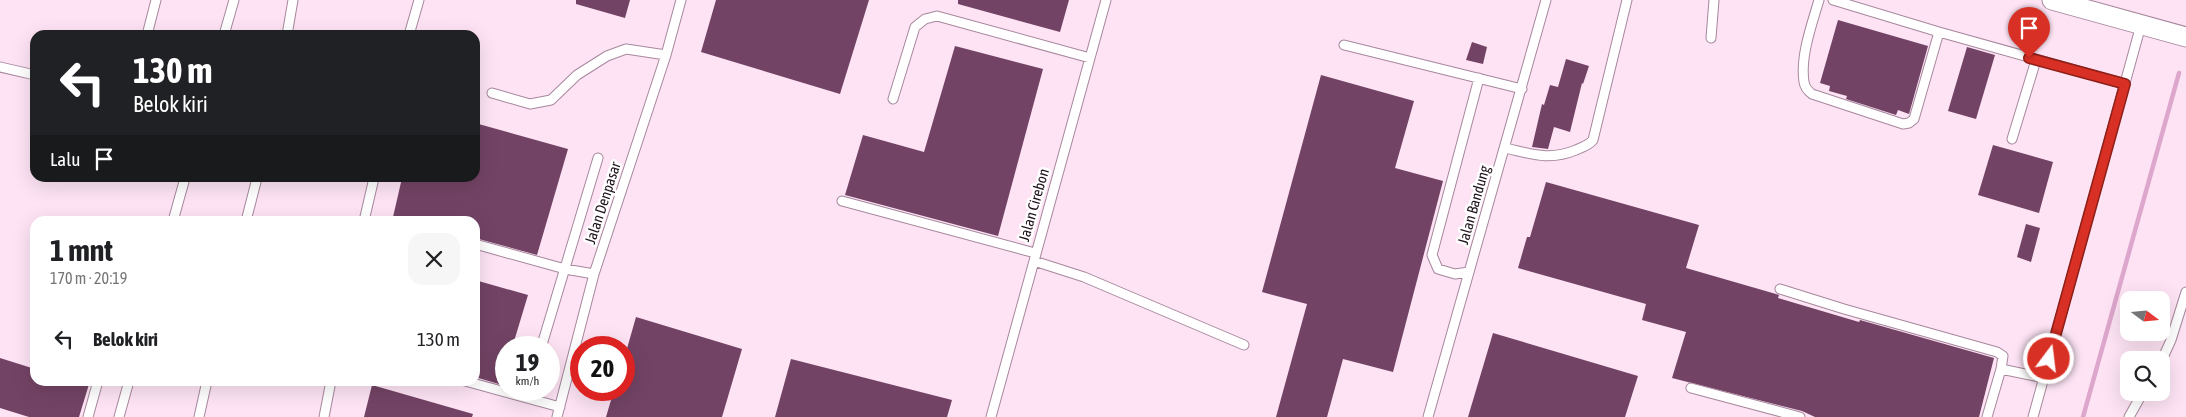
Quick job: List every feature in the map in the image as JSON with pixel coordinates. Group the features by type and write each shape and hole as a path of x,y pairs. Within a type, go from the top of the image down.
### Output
{"street":[{"path":"2052,0 2186,37"}],"lane":[{"path":"148,30 156,0"},
{"path":"225,30 234,0"},
{"path":"288,30 292,0"},
{"path":"410,30 419,0"},
{"name":"Jalan Denpasar","path":"557,417 594,274 666,55 681,0"},
{"name":"Jalan Cirebon","path":"991,417 1106,0"},
{"name":"Jalan Bandung","path":"1428,417 1546,0"},
{"path":"1505,148 1545,157 1564,155 1588,145 1593,140 1627,0"},
{"path":"1711,38 1714,0"},
{"path":"1819,0 1806,54 1804,83 1806,89 1812,94 1903,124 1914,119 1939,32"},
{"path":"1833,0 2036,60 2125,84"},
{"path":"893,99 915,27 925,19 937,16 1090,58"},
{"path":"2033,417 2141,25"},
{"path":"1344,45 1522,89"},
{"path":"492,93 530,104 551,100 577,75 608,56 626,49 666,55"},
{"path":"2012,139 2036,60"},
{"path":"0,67 30,74"},
{"path":"1469,272 1456,274 1438,269 1432,255 1479,78"},
{"path":"545,336 598,158"},
{"path":"174,216 184,182"},
{"path":"247,216 256,182"},
{"path":"365,216 373,182"},
{"path":"842,201 1034,257 1244,345"},
{"path":"480,245 565,269 594,274"},
{"path":"1780,289 1997,352 2003,356 1987,417"},
{"path":"2166,351 2186,292"},
{"path":"2001,369 2044,378"},
{"path":"480,384 495,387"},
{"path":"88,417 97,386"},
{"path":"119,417 128,386"},
{"path":"199,417 206,386"},
{"path":"324,417 330,386"},
{"path":"1691,388 1800,417"},
{"path":"546,401 560,406"},
{"path":"2129,417 2139,401"}],"shaded area":[{"path":"0,0 2186,0 2186,417 0,417"}],"building":[{"path":"576,0 630,0 625,18 576,4"},
{"path":"716,0 869,0 840,94 701,52"},
{"path":"958,0 1069,0 1060,32 958,4"},
{"path":"1838,20 1928,46 1909,114 1898,110 1896,115 1846,99 1847,96 1829,91 1830,86 1820,83"},
{"path":"1472,42 1487,47 1483,64 1466,60"},
{"path":"955,46 1043,69 998,236 845,195 863,135 924,152"},
{"path":"1967,47 1995,55 1976,119 1948,111"},
{"path":"1566,59 1589,66 1582,83 1570,132 1554,127 1548,149 1532,147 1542,104 1544,105 1550,85 1558,87"},
{"path":"1321,75 1414,101 1395,168 1443,181 1393,372 1343,359 1327,417 1276,417 1307,304 1262,292"},
{"path":"480,124 568,149 537,255 480,239 480,216 393,216 401,182 480,182"},
{"path":"1993,145 2053,162 2039,213 1978,195"},
{"path":"1546,182 1699,225 1686,268 1776,294 1779,295 1778,298 1859,322 1860,320 1994,358 1979,417 1815,417 1802,411 1672,378 1686,332 1642,320 1646,304 1518,268 1527,237 1530,237"},
{"path":"2026,224 2040,228 2031,262 2017,257"},
{"path":"480,281 528,295 516,336 495,336 495,383 480,378"},
{"path":"636,317 742,349 722,417 606,417 611,401 635,401 635,336 631,336"},
{"path":"1493,333 1638,376 1625,417 1468,417"},
{"path":"0,358 30,367 30,386 88,386 79,417 29,417 0,408"},
{"path":"791,359 952,400 947,417 775,417"},
{"path":"372,386 473,414 472,417 364,417"}],"waterway":[{"path":"2083,417 2179,73"}],"route":[{"path":"2029,58 2125,84 2049,359"}]}
